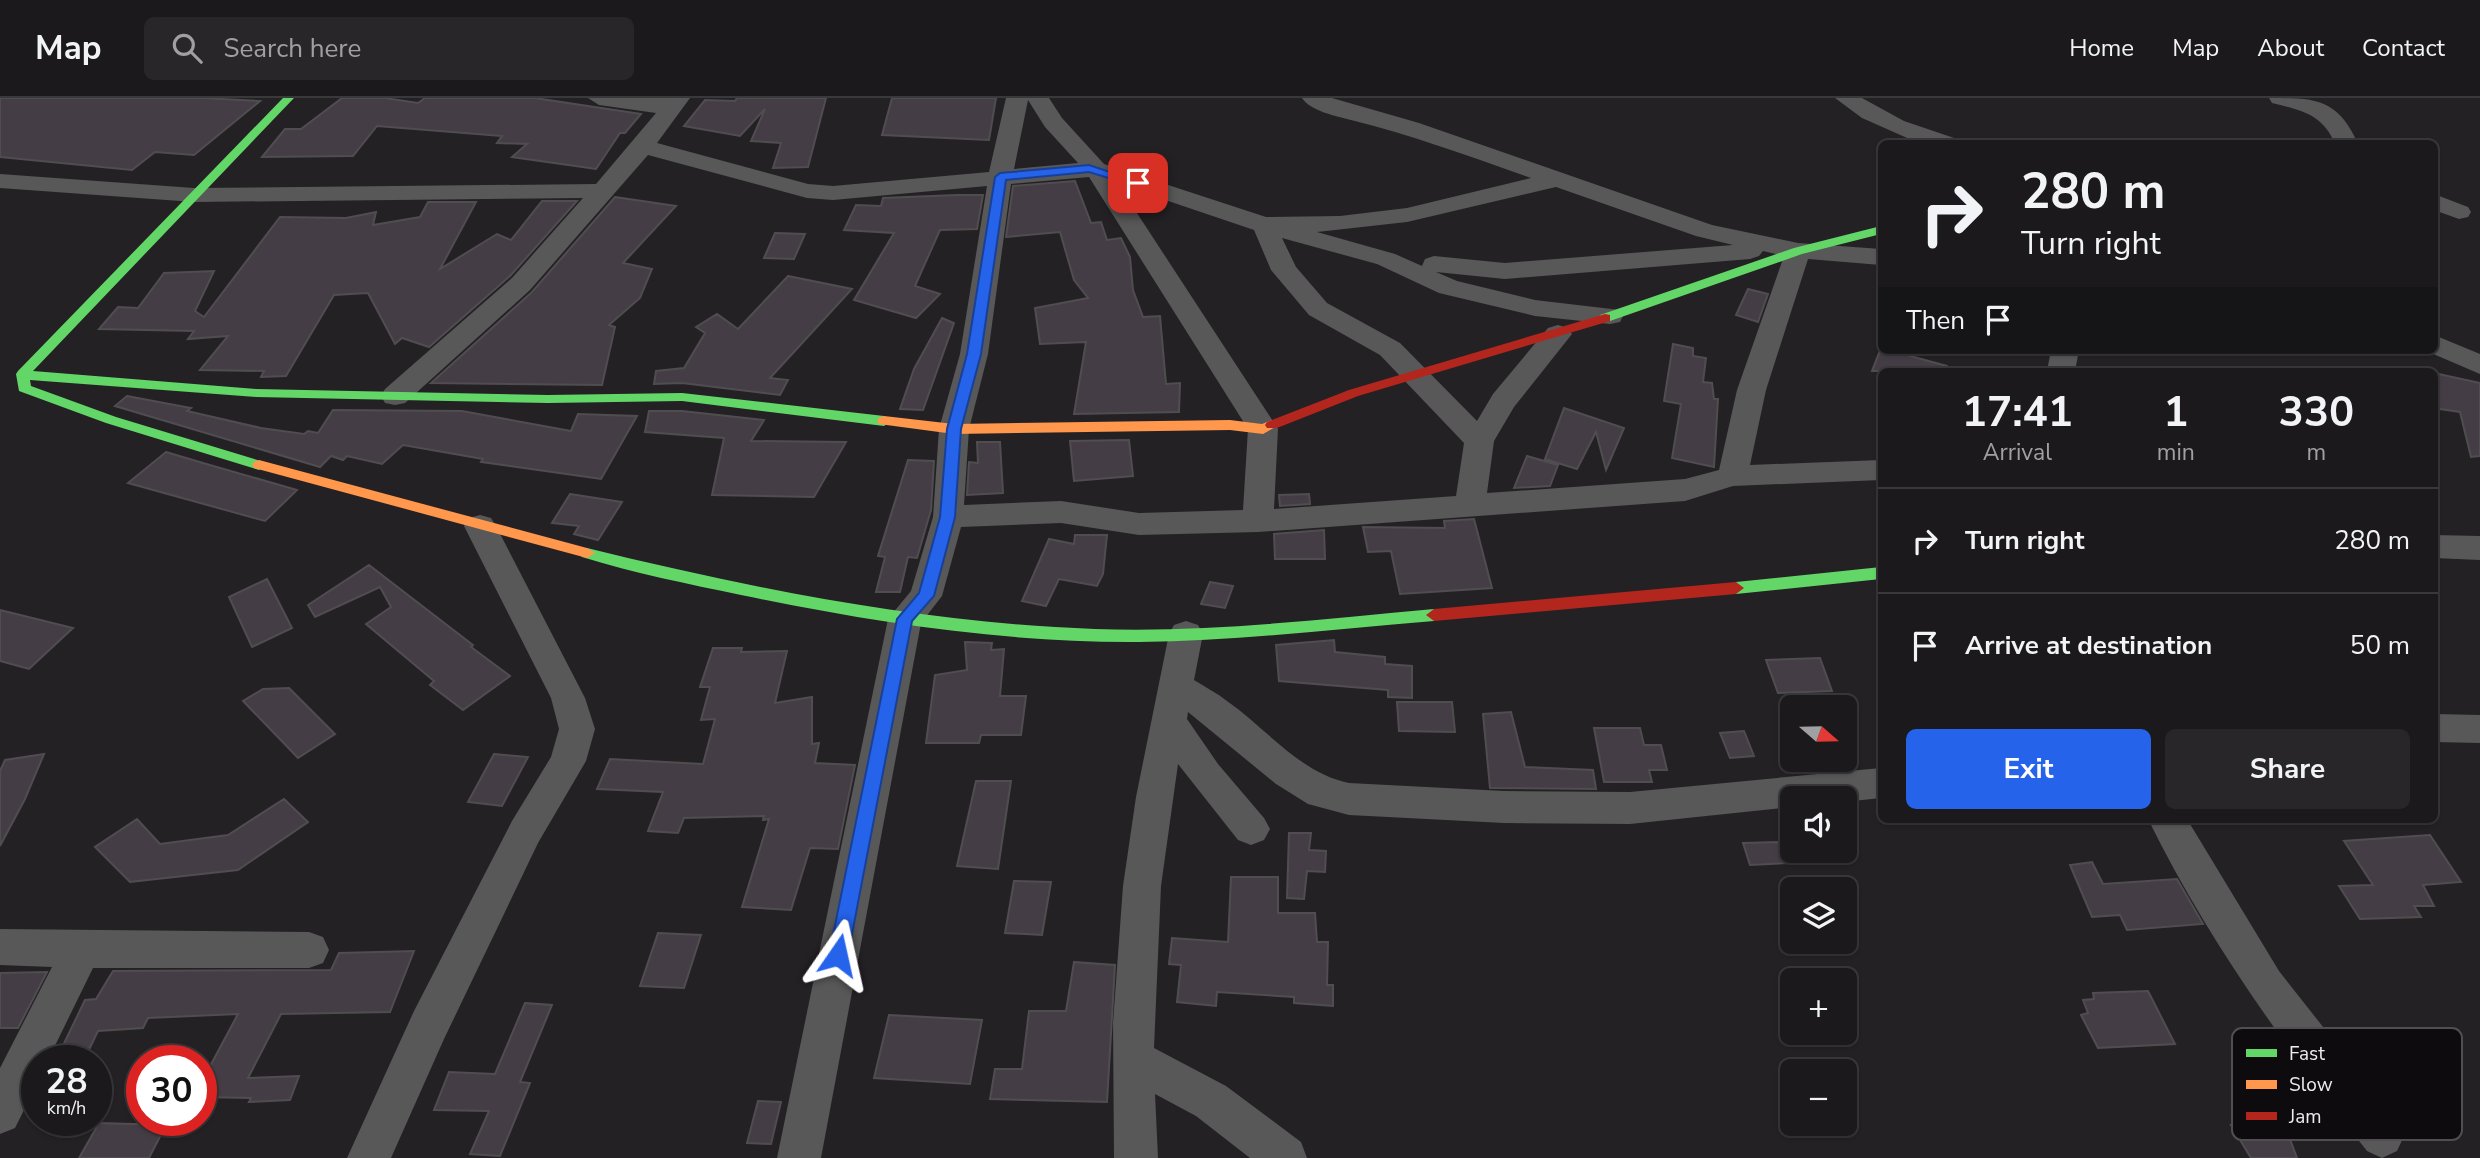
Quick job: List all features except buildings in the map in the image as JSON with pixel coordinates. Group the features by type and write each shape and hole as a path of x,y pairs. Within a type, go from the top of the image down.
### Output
{"street":[{"path":"289,98 23,374 24,388 96,417 480,526 709,585 905,619 1093,635 1186,635 1537,607 1878,573"},
{"path":"395,396 521,284 643,146 671,102 599,98"},
{"path":"799,1158 905,619 926,596 948,517 954,429 974,354 1000,177 1017,98"},
{"path":"1038,98 1053,122 1096,169 1263,429 1258,521"},
{"path":"1313,98 1344,111 1410,128 1559,179 1672,221 1787,249 1878,257"},
{"path":"1846,98 1871,114 1926,140"},
{"path":"2280,98 2319,109 2337,120 2345,140"},
{"path":"643,146 807,191 833,193 1096,169 1264,225 1386,259 1448,287 1535,307 1611,316"},
{"path":"1264,225 1340,224 1407,215 1559,179"},
{"path":"0,181 194,195 601,191"},
{"path":"2438,203 2459,212"},
{"path":"1264,225 1284,270 1318,309 1390,349 1479,441"},
{"path":"1386,259 1505,271 1787,249 1878,231"},
{"path":"23,374 256,393 682,397 954,429 1230,425 1263,429 1304,410 1413,374 1558,334 1611,316 1787,249"},
{"path":"1733,476 1739,431 1787,249"},
{"path":"1470,505 1479,441 1503,401 1558,334"},
{"path":"2438,346 2480,365"},
{"path":"948,517 1004,512 1061,512 1139,524 1258,521 1685,490 1733,476 1878,470"},
{"path":"369,1158 429,1025 520,843 568,761 577,729 568,698 480,526"},
{"path":"2438,546 2480,548"},
{"path":"1136,1158 1133,1059 1139,917 1154,797 1186,635"},
{"path":"1177,687 1215,711 1289,773 1321,793 1349,799 1504,807 1630,808 1878,783"},
{"path":"1170,723 1205,775 1251,829"},
{"path":"2438,728 2480,729"},
{"path":"2169,823 2265,984 2297,1028"},
{"path":"0,947 82,950 309,950"},
{"path":"0,1113 82,950"},
{"path":"1133,1059 1212,1101 1285,1158"}],"traffic: fast":[{"path":"259,465 111,420 24,388 23,374 289,98"},
{"path":"1605,318 1798,251 1878,231"},
{"path":"25,375 256,393 548,399 682,397 884,421"},
{"path":"587,553 712,583 839,608 1030,632 1180,635 1434,615"},
{"path":"1736,588 1878,573"}],"traffic: slow":[{"path":"884,421 954,429 1230,425 1263,429 1272,425"},
{"path":"259,465 587,553"}],"traffic: jam":[{"path":"1272,425 1353,393 1605,318"},
{"path":"1434,615 1736,588"}],"route":[{"path":"838,955 905,619 926,596 948,517 954,429 974,354 1000,177 1096,169 1138,183"}]}
